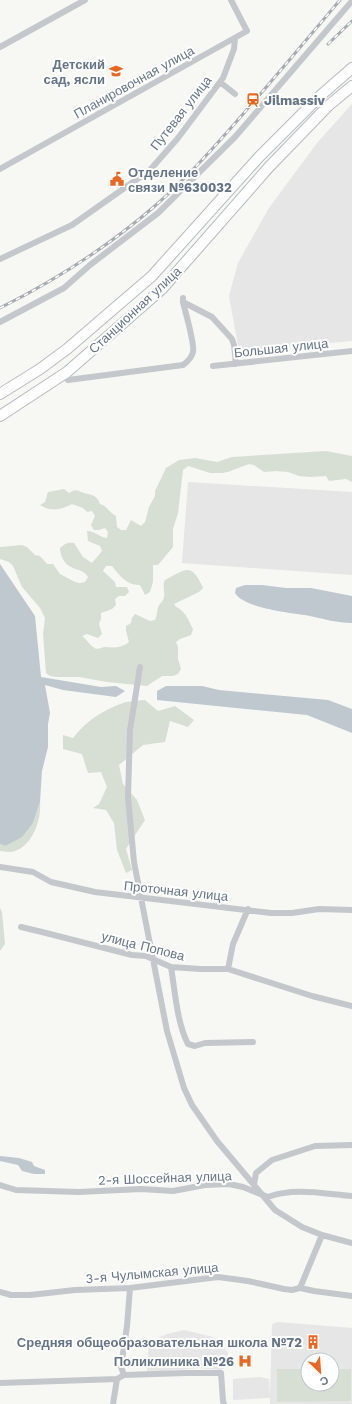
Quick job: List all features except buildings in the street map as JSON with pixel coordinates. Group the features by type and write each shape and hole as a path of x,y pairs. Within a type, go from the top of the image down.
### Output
{"main road":[{"path":"0,394 40,369 62,353 144,284 259,157 320,96 352,68"},
{"path":"0,416 67,372 151,300 173,278 269,167 328,106 352,86"}],"street":[{"path":"0,47 85,0"},
{"name":"Планировочная улица","path":"0,169 247,31 231,0"},
{"path":"0,322 64,288 90,265 158,213 235,137 352,1"},
{"name":"Путевая улица","path":"0,260 72,225 150,170 178,138 223,78 234,49 235,38"},
{"path":"220,82 235,94"},
{"path":"68,380 184,365 193,352 191,335 183,300 212,317 232,339 236,364"},
{"name":"Большая улица","path":"213,366 352,351"},
{"path":"140,667 130,730 128,797 134,862 167,1030 175,1062 188,1098 217,1141 275,1210 302,1227 322,1235 352,1243"},
{"name":"Проточная улица","path":"0,867 33,872 51,882 94,892 225,908 248,909 271,913 292,913 319,909 352,910"},
{"path":"228,969 233,944 248,909"},
{"name":"улица Попова","path":"21,927 132,955 146,956 171,967 228,969 312,996 352,1006"},
{"path":"171,967 184,1037 188,1044 195,1046 205,1043 253,1042"},
{"path":"254,1185 256,1173 272,1160 315,1146 352,1145"},
{"name":"2-я Шоссейная улица","path":"0,1185 16,1190 79,1192 141,1189 173,1191 205,1185 229,1184 243,1187 268,1197 288,1192 352,1196"},
{"path":"300,1288 322,1235"},
{"name":"3-я Чулымская улица","path":"0,1292 11,1295 30,1295 75,1290 130,1288 218,1277 248,1281 292,1290 300,1288 352,1296"},
{"path":"124,1375 121,1367 127,1326 130,1288"},
{"path":"0,1383 118,1379 124,1375 186,1373 221,1374 224,1404"},
{"path":"113,1404 118,1379"}],"shaded area":[{"path":"352,104 352,341 239,351 229,296 238,263 269,208 317,143"},
{"path":"326,451 352,456 352,482 346,479 329,481 326,476 310,477 299,476 288,472 264,472 254,465 249,464 222,473 210,473 188,466 183,470 178,513 173,529 173,547 158,565 153,565 153,582 150,592 145,595 140,585 127,582 112,566 106,566 103,571 115,582 116,587 127,587 129,592 125,596 119,596 115,599 116,605 112,609 101,613 99,624 102,634 98,638 87,634 82,636 96,649 118,647 129,642 126,626 131,623 135,614 150,621 155,620 158,607 164,598 165,580 188,570 192,571 199,580 203,588 199,592 174,604 185,614 193,629 191,635 176,642 181,669 178,674 173,676 162,676 147,686 107,682 79,677 56,677 50,676 46,673 43,634 45,618 40,608 22,587 13,566 9,562 0,559 0,547 22,545 27,547 35,555 40,556 47,564 53,564 60,574 80,583 85,582 88,577 82,571 69,566 64,562 60,548 67,543 74,543 83,557 92,563 102,551 100,546 88,541 87,531 107,538 108,532 105,528 94,530 91,525 95,516 92,511 87,512 83,508 72,504 64,508 56,509 48,509 40,505 45,502 48,492 64,489 69,493 77,490 94,496 100,504 105,506 116,516 117,527 121,530 126,530 131,520 141,526 145,522 149,507 155,496 155,491 166,468 179,460 195,458 217,462 232,457"},
{"path":"188,482 352,492 352,575 182,563"},
{"path":"0,564 35,616 41,677 101,687 116,686 125,691 116,697 63,690 45,685 50,713 48,724 48,747 42,771 40,802 33,823 22,837 5,846 0,844"},
{"path":"245,585 311,588 352,596 352,623 336,622 258,607 248,603 235,593 236,588"},
{"path":"166,686 202,686 219,690 328,700 352,709 352,733 307,715 157,700 157,691"},
{"path":"145,700 158,711 175,706 194,720 188,727 170,721 165,742 143,745 119,765 123,784 137,800 145,820 126,849 132,870 126,873 117,850 114,823 106,810 93,808 99,804 107,787 101,772 88,773 82,754 63,749 63,735 73,738 89,721 109,709 125,702"},
{"path":"40,802 37,825 29,840 24,846 17,850 10,852 0,851 0,844 5,846 33,823"},
{"path":"0,908 2,912 5,944 0,951"},
{"path":"0,1156 19,1158 32,1162 34,1166 45,1170 45,1174 34,1174 22,1171 18,1165 0,1161"},
{"path":"278,1322 352,1328 352,1404 270,1404 270,1398 233,1400 233,1379 260,1377 269,1379 270,1397 272,1324"},
{"path":"184,1330 213,1337 228,1352 227,1367 220,1370 198,1368 147,1371 149,1342 167,1334"},
{"path":"277,1369 300,1369 300,1392 340,1392 340,1369 351,1369 351,1401 277,1402"}],"railway":[{"path":"0,308 62,274 101,248 156,205 191,172 223,137 340,0"},
{"path":"328,44 352,21"}],"place":[{"name":"Детский сад, ясли","path":"116,71"},
{"name":"Jilmassiv","path":"253,100"},
{"name":"Отделение связи №630032","path":"117,179"},
{"name":"Средняя общеобразовательная школа №72","path":"313,1342"},
{"name":"Поликлиника №26","path":"245,1361"}]}
